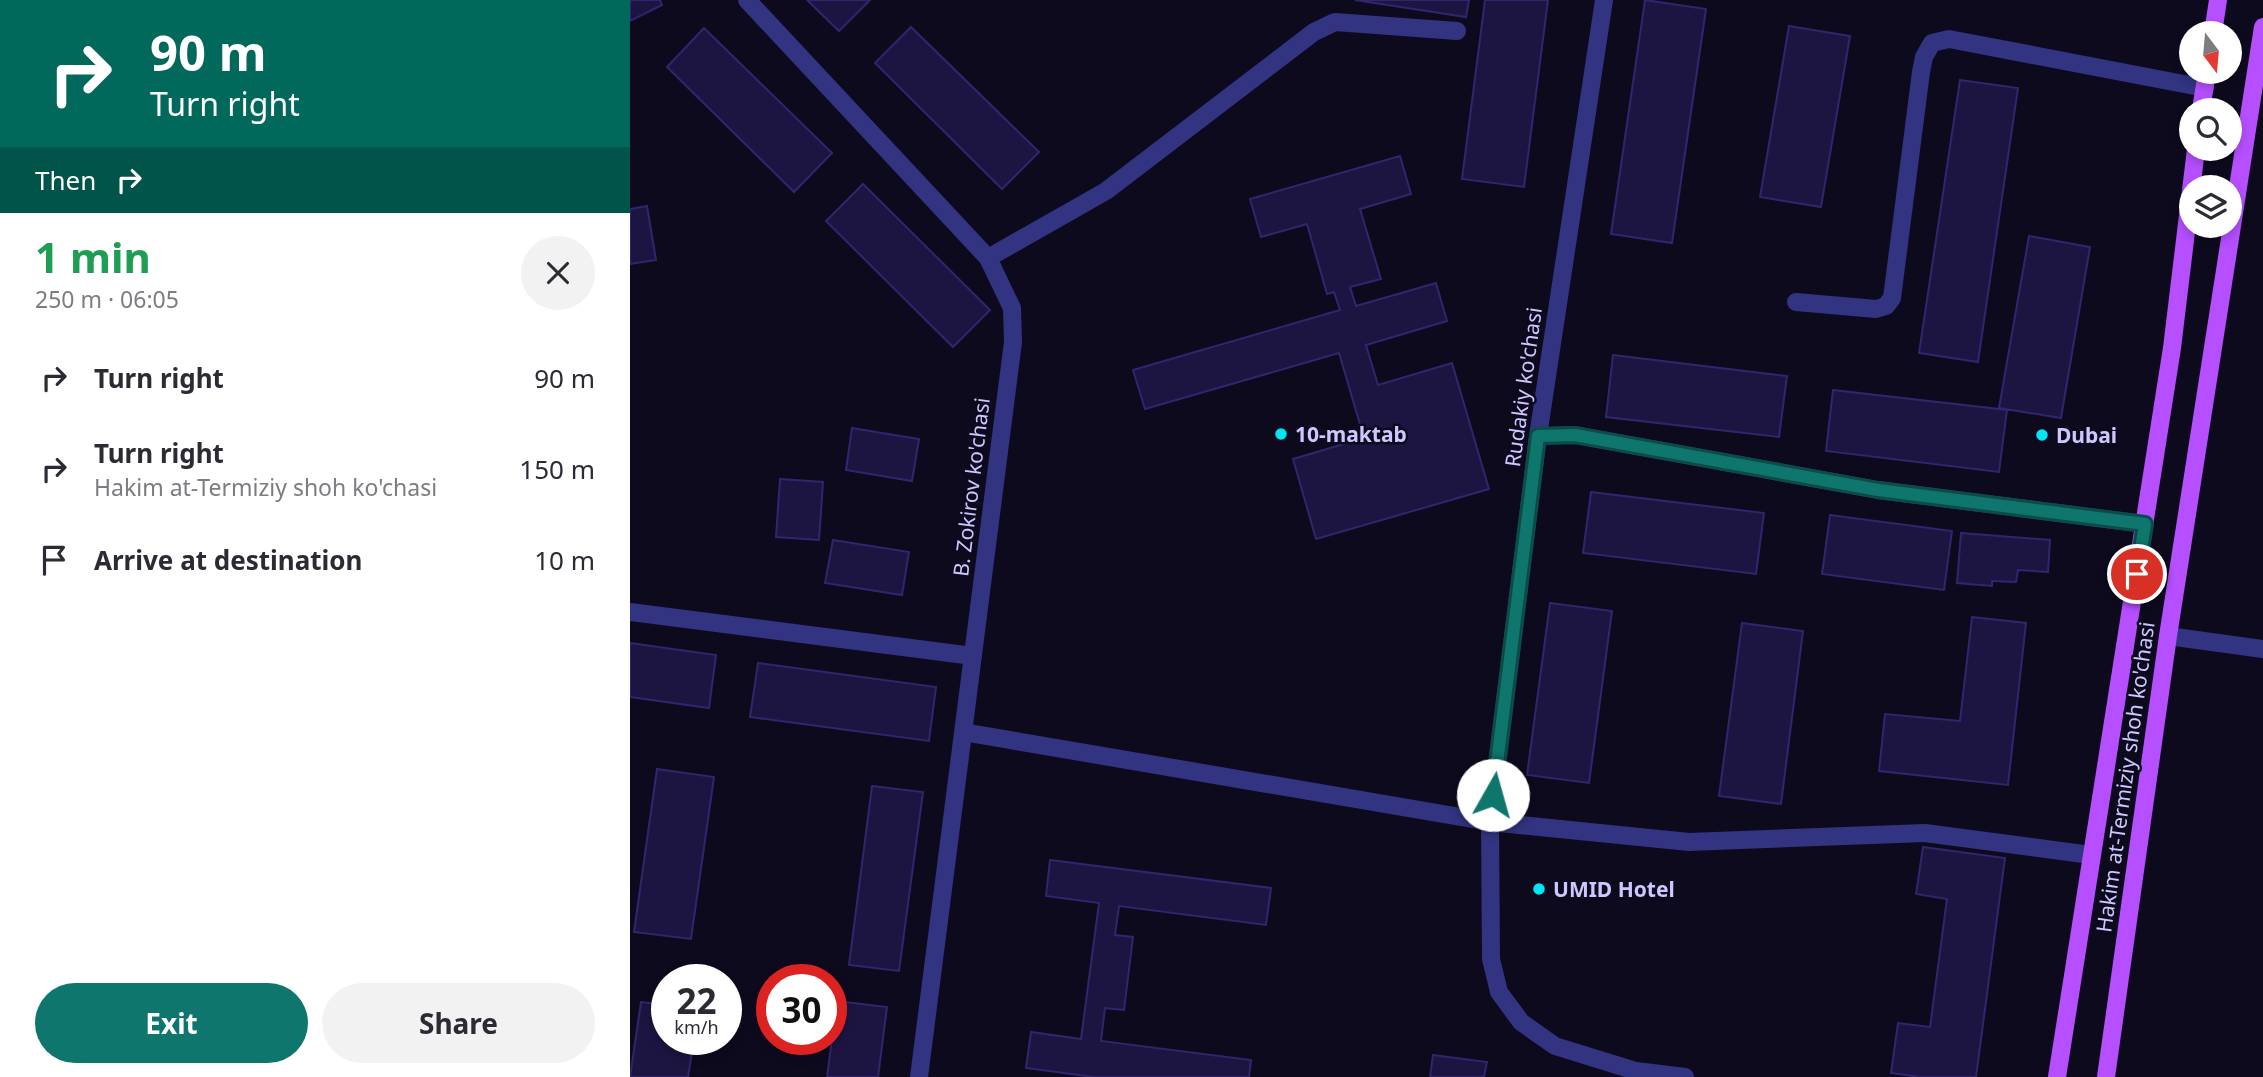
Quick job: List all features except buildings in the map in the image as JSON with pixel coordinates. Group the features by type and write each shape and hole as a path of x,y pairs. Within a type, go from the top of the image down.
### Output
{"main road":[{"path":"2215,21 2218,0"},
{"name":"Hakim at-Termiziy shoh ko'chasi","path":"2106,1077 2168,636 2263,27"},
{"name":"Hakim at-Termiziy shoh ko'chasi","path":"2057,1077 2172,348 2195,161"}],"street":[{"name":"B. Zokirov ko'chasi","path":"747,0 988,258 1012,308 1013,342 919,1077"},
{"name":"Rudakiy ko'chasi","path":"1604,0 1538,436 1490,822 1491,959 1499,992 1521,1022 1555,1046 1636,1071 1685,1077"},
{"path":"988,258 1106,191 1314,32 1335,22 1457,31"},
{"path":"1796,302 1876,309 1886,306 1892,298 1921,72 1924,57 1932,43 1949,39 2179,76"},
{"path":"1538,436 1575,435 1878,490 2145,524"},
{"path":"630,612 973,656"},
{"path":"2168,636 2263,649"},
{"path":"963,732 1490,822 1689,842 1925,832 2091,855"}],"place":[{"name":"10-maktab","path":"1281,434"},
{"name":"Dubai","path":"2042,435"},
{"name":"UMID Hotel","path":"1539,889"}],"route":[{"path":"1493,795 1538,436 1575,435 1878,490 2145,524 2137,574"}]}
